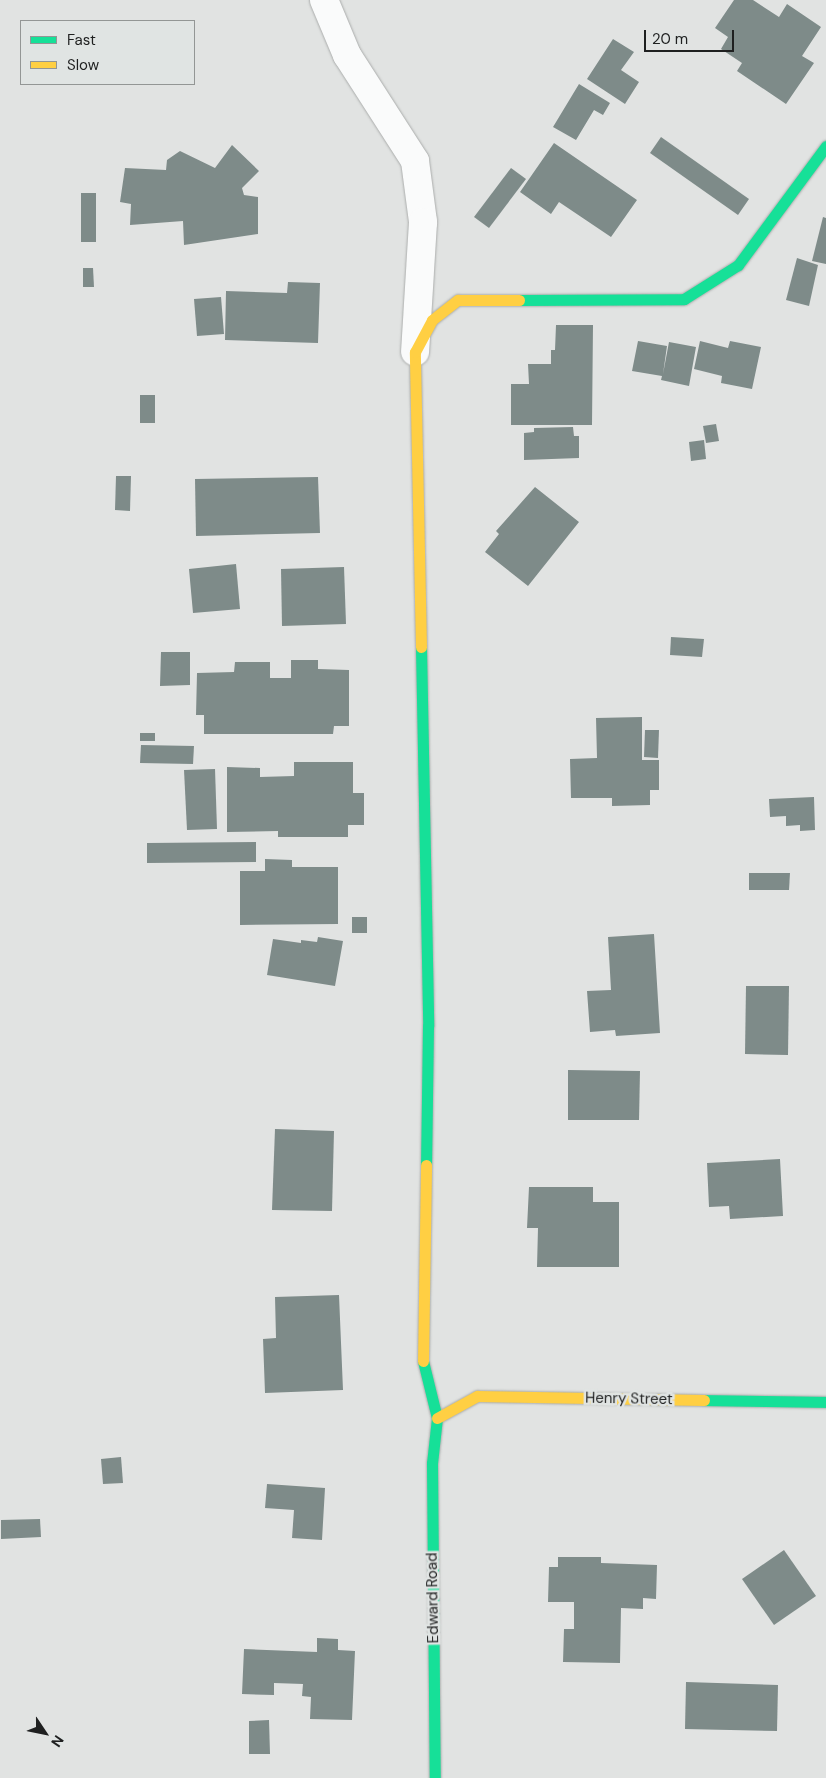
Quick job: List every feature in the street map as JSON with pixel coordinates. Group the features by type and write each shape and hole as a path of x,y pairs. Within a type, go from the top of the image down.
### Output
{"street":[{"path":"324,0 347,55 415,161 423,222 415,352 428,1026 423,1366 437,1418"},
{"path":"415,352 432,320 458,300 684,299 738,266 826,146"},
{"name":"Henry Street","path":"437,1418 477,1396 826,1402"},
{"name":"Edward Road","path":"435,1778 432,1463 437,1418"}],"building":[{"path":"734,0 753,0 779,17 787,4 821,27 802,56 814,63 786,104 737,71 742,63 721,49 728,37 715,28"},
{"path":"613,39 634,52 621,70 639,82 625,104 587,79"},
{"path":"579,84 610,103 603,115 594,110 576,140 553,127"},
{"path":"661,137 749,199 738,215 650,153"},
{"path":"554,143 637,200 611,237 559,202 551,214 520,192"},
{"path":"232,145 259,171 242,188 244,195 258,197 258,234 184,245 183,221 130,225 131,204 120,202 125,168 166,170 167,160 180,151 215,168"},
{"path":"511,168 526,179 489,228 474,217"},
{"path":"81,193 96,193 96,242 81,242"},
{"path":"823,217 826,218 826,264 812,261"},
{"path":"797,258 818,265 809,306 786,300"},
{"path":"83,268 93,268 94,287 83,287"},
{"path":"288,282 320,283 318,343 225,340 226,291 287,293"},
{"path":"221,297 224,334 197,336 194,299"},
{"path":"556,325 593,325 592,425 511,425 511,384 529,384 528,364 551,364 551,350 555,350"},
{"path":"638,341 667,346 663,374 669,342 696,347 689,386 661,380 662,376 632,371"},
{"path":"700,341 728,348 730,341 761,347 752,389 721,383 722,376 694,369"},
{"path":"140,395 155,395 155,423 140,423"},
{"path":"716,424 719,441 706,443 703,426"},
{"path":"573,427 574,436 579,436 579,458 524,460 524,433 534,432 534,428"},
{"path":"704,440 706,459 691,461 689,442"},
{"path":"116,476 131,476 130,511 115,510"},
{"path":"318,477 320,533 196,536 195,479"},
{"path":"535,487 579,522 528,586 485,552 499,534 496,531"},
{"path":"236,564 240,609 193,613 189,569"},
{"path":"344,567 346,624 282,626 281,569"},
{"path":"671,637 704,639 702,657 670,655"},
{"path":"161,652 190,652 190,685 160,686"},
{"path":"291,660 318,660 318,669 349,670 349,726 334,726 333,734 204,734 204,715 196,715 197,673 234,672 235,662 270,662 270,678 291,678"},
{"path":"642,717 642,760 659,760 659,790 650,790 650,805 612,806 612,798 571,798 570,759 597,758 596,718"},
{"path":"645,730 659,730 658,758 644,757"},
{"path":"140,733 155,733 155,741 140,741"},
{"path":"141,745 194,746 193,764 140,763"},
{"path":"294,762 353,762 353,793 364,793 364,825 348,825 348,837 278,837 278,831 227,832 227,767 260,768 260,777 294,776"},
{"path":"215,769 217,829 187,830 184,770"},
{"path":"814,797 815,830 800,831 800,825 786,826 786,816 770,817 769,799"},
{"path":"256,842 256,862 147,863 147,843"},
{"path":"265,859 292,860 292,867 338,867 338,924 240,925 240,871 265,871"},
{"path":"749,873 790,873 789,890 749,890"},
{"path":"352,917 367,917 367,933 352,933"},
{"path":"654,934 660,1033 616,1036 615,1030 590,1032 587,991 611,990 608,937"},
{"path":"318,937 343,941 335,986 267,975 273,939 301,943 301,940 317,942"},
{"path":"746,986 789,986 788,1055 745,1054"},
{"path":"568,1070 640,1071 639,1120 568,1120"},
{"path":"275,1129 334,1131 332,1211 272,1210"},
{"path":"780,1159 783,1216 730,1219 729,1206 709,1207 707,1163"},
{"path":"529,1187 593,1187 593,1202 619,1202 619,1267 537,1267 538,1228 527,1228"},
{"path":"339,1295 343,1390 265,1393 263,1339 276,1338 275,1297"},
{"path":"121,1457 123,1483 103,1484 101,1459"},
{"path":"267,1484 325,1488 322,1540 292,1538 294,1510 265,1508"},
{"path":"40,1519 41,1537 1,1539 1,1520"},
{"path":"784,1550 816,1596 774,1625 742,1579"},
{"path":"558,1557 601,1557 601,1563 657,1565 656,1599 643,1598 643,1609 621,1608 620,1663 563,1662 564,1629 574,1629 574,1602 548,1602 549,1567 558,1567"},
{"path":"317,1638 338,1639 338,1650 355,1651 352,1720 310,1719 311,1697 302,1696 303,1684 274,1683 274,1695 242,1694 244,1649 317,1652"},
{"path":"686,1682 778,1685 777,1731 685,1729"},
{"path":"269,1720 270,1754 249,1754 249,1721"}],"traffic: fast":[{"path":"519,300 684,299 738,265 826,146"},
{"path":"421,647 428,1026 426,1165"},
{"path":"423,1361 437,1418 432,1463 435,1778"},
{"path":"704,1400 826,1402"}],"traffic: slow":[{"path":"421,647 415,352 432,320 458,300 519,300"},
{"path":"423,1361 426,1165"},
{"path":"437,1418 477,1396 704,1400"}]}
